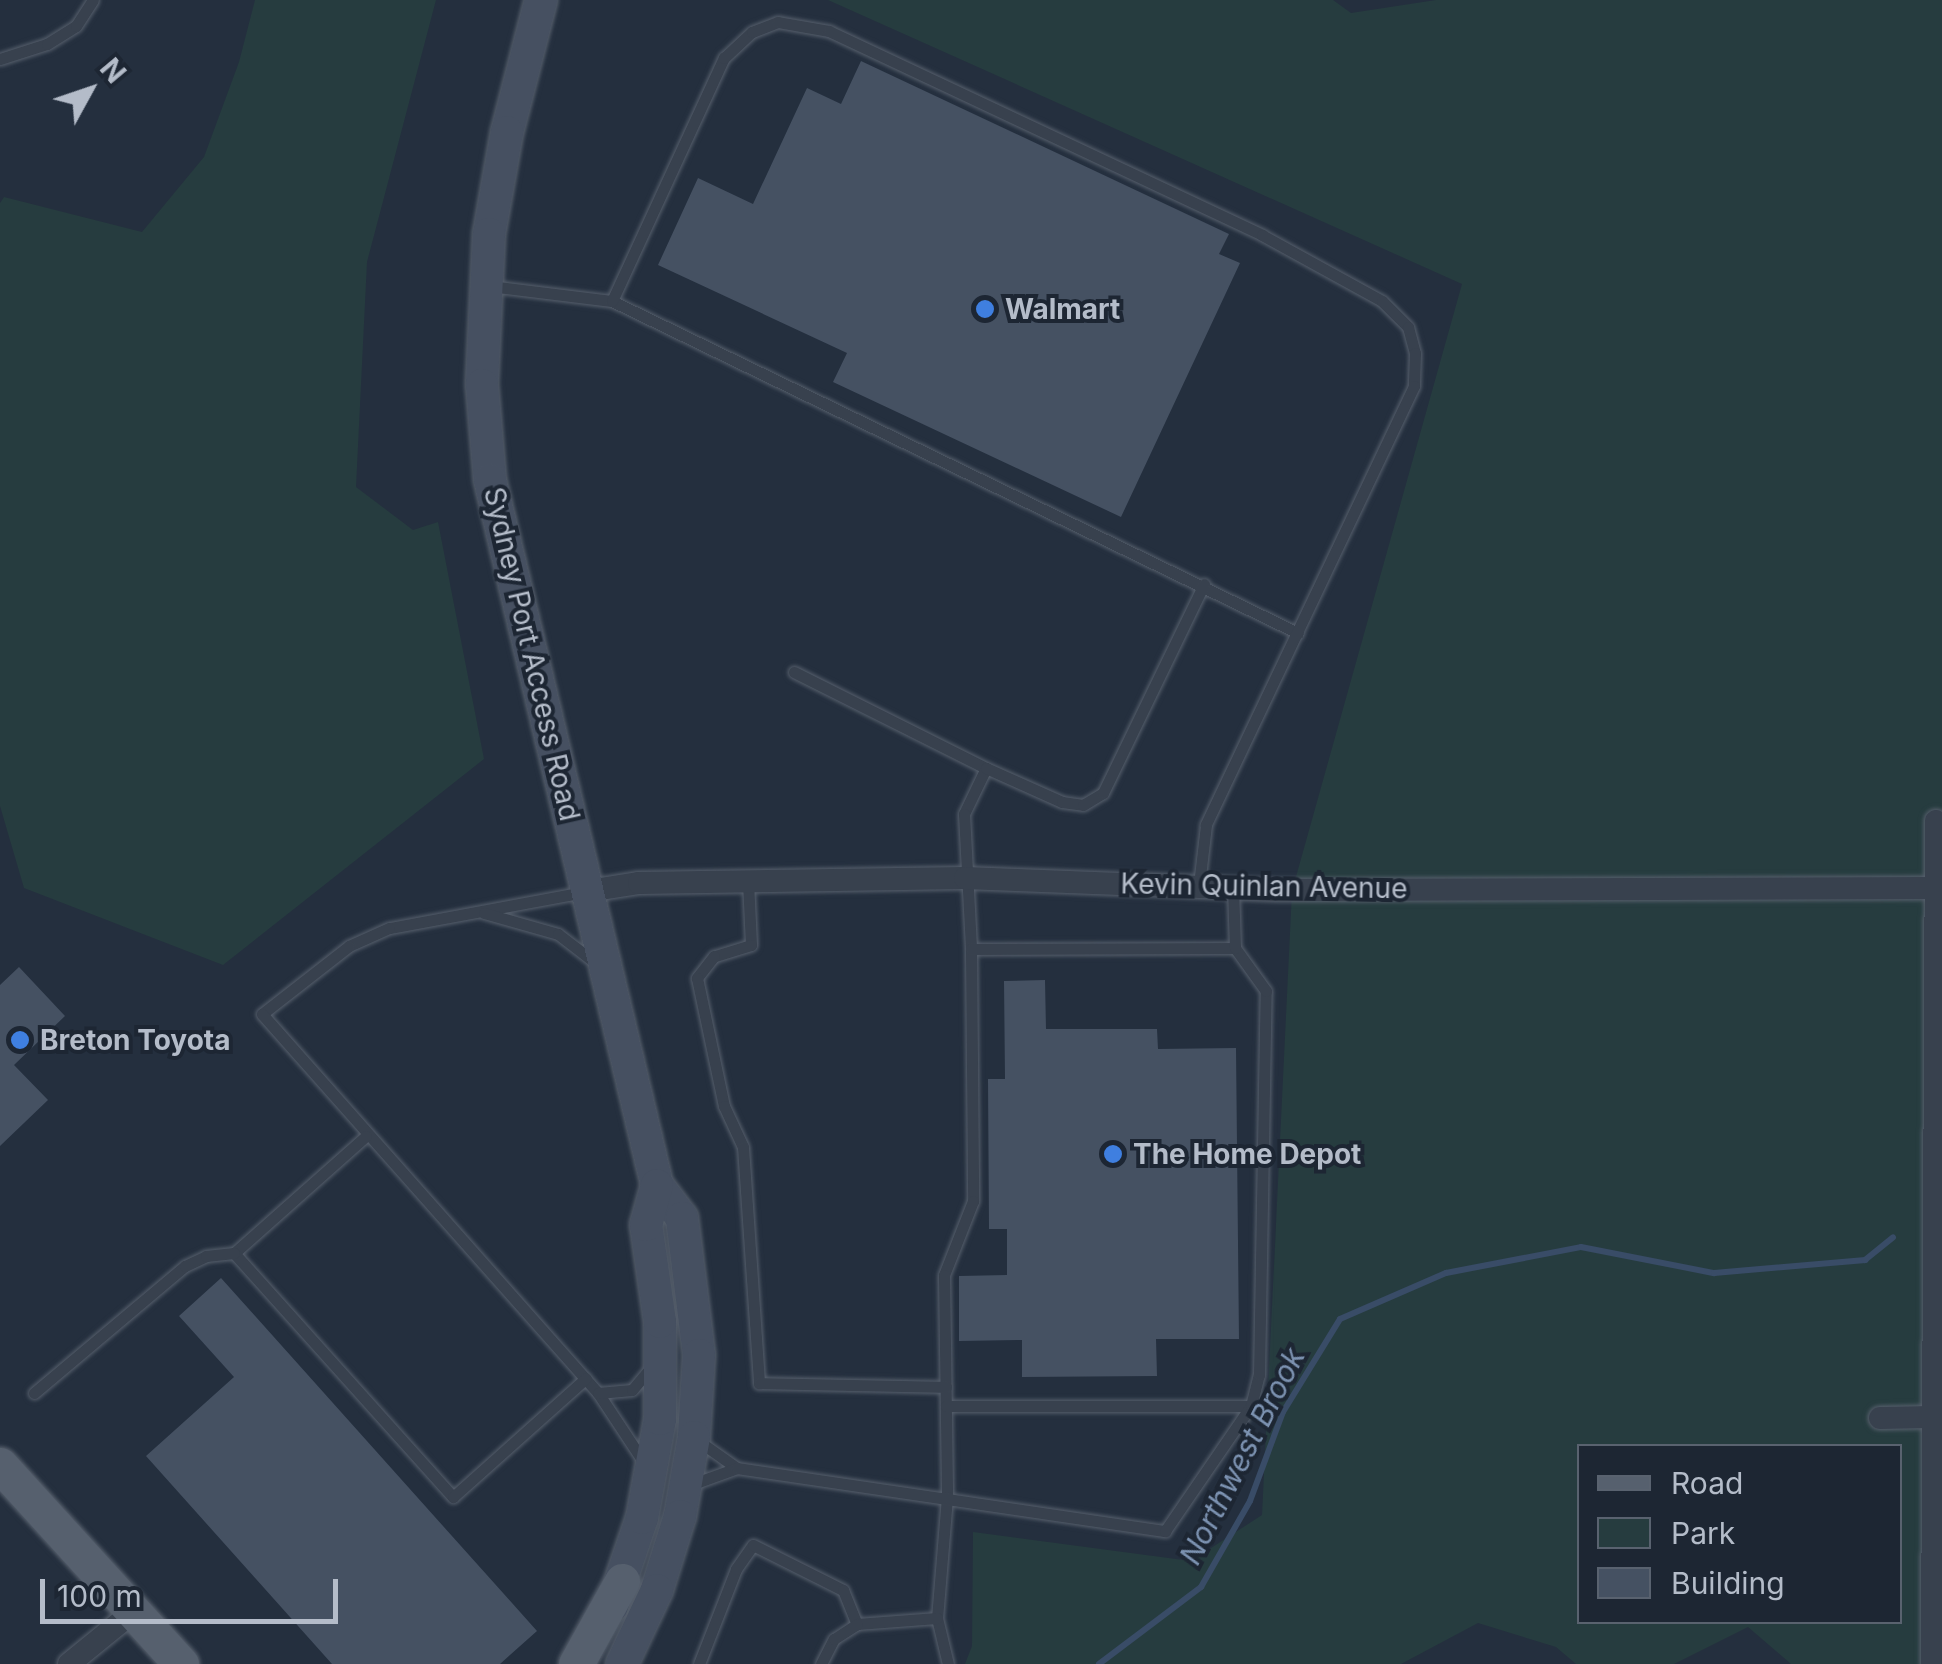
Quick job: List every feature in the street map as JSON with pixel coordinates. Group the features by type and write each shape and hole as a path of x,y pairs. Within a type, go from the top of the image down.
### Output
{"main road":[{"name":"Sydney Port Access Road","path":"541,0 497,183 484,285 482,384 490,480 658,1185 682,1218 698,1354 694,1438 686,1487 657,1590 622,1664"},
{"name":"Sydney Port Access Road","path":"622,1580 650,1484 660,1418 662,1352 646,1224 658,1185"},
{"path":"0,1465 181,1664"},
{"path":"576,1664 622,1580"},
{"path":"587,1664 622,1580"}],"street":[{"path":"1932,1664 1939,888 1936,821"},
{"name":"Kevin Quinlan Avenue","path":"588,891 638,883 965,878 1233,888 1939,888"},
{"path":"1880,1418 1932,1418"},
{"path":"69,1664 134,1611"}],"lane":[{"path":"0,58 46,44 76,26 93,0"},
{"path":"612,301 724,58 752,32 778,22 828,32 1262,236 1382,302 1408,327 1415,353 1414,386 1206,825 1199,885"},
{"path":"484,285 612,301 1204,584 1298,633"},
{"path":"794,672 986,768 1062,802 1083,804 1103,794 1204,584"},
{"path":"948,1664 937,1618 947,1497 944,1275 972,1201 971,948 964,814 986,768"},
{"path":"748,881 751,945 714,956 697,978 724,1106 743,1147 759,1384 946,1387"},
{"path":"694,1438 737,1468 1165,1531 1251,1406 1259,1375 1266,991 1235,948 1233,888"},
{"path":"588,891 389,928 349,946 262,1014 366,1136 598,1392 631,1437 650,1484"},
{"path":"480,912 558,934 606,970"},
{"path":"971,948 1235,948"},
{"path":"34,1394 185,1266 206,1256 234,1253 366,1136"},
{"path":"234,1253 453,1498 586,1378"},
{"path":"598,1392 632,1390 662,1352"},
{"path":"946,1406 1251,1406"},
{"path":"686,1487 737,1468"},
{"path":"698,1664 736,1569 753,1544 843,1590 856,1624"},
{"path":"821,1664 834,1639 856,1624 937,1618"}],"green space":[{"path":"255,0 436,0 367,262 356,487 413,530 438,522 484,759 223,965 24,888 0,806 0,203 4,197 142,232 204,157 239,62"},
{"path":"828,0 1333,0 1351,13 1436,0 1942,0 1942,1664 1791,1664 1748,1627 1674,1664 1576,1664 1556,1647 1478,1623 1401,1664 965,1664 972,1646 973,1532 1191,1561 1262,1515 1292,891 1462,284"}],"building":[{"name":"Walmart","path":"861,61 1229,234 1219,254 1240,263 1121,517 833,382 847,353 658,265 698,178 753,204 807,88 841,104"},
{"name":"Breton Toyota","path":"19,967 65,1016 14,1065 48,1100 0,1146 0,985"},
{"name":"The Home Depot","path":"1045,980 1046,1029 1157,1029 1158,1049 1236,1048 1239,1339 1156,1339 1157,1376 1022,1377 1022,1340 959,1341 959,1276 1007,1275 1007,1229 989,1229 988,1079 1005,1079 1004,981"},
{"path":"221,1278 537,1631 500,1664 332,1664 146,1456 234,1377 179,1316"}],"waterway":[{"name":"Northwest Brook","path":"1099,1664 1201,1587 1250,1501 1283,1412 1340,1319 1446,1273 1581,1247 1714,1273 1865,1260 1893,1237"}],"place":[{"name":"Walmart","path":"985,309"},
{"name":"Breton Toyota","path":"20,1040"},
{"name":"The Home Depot","path":"1113,1154"}]}
